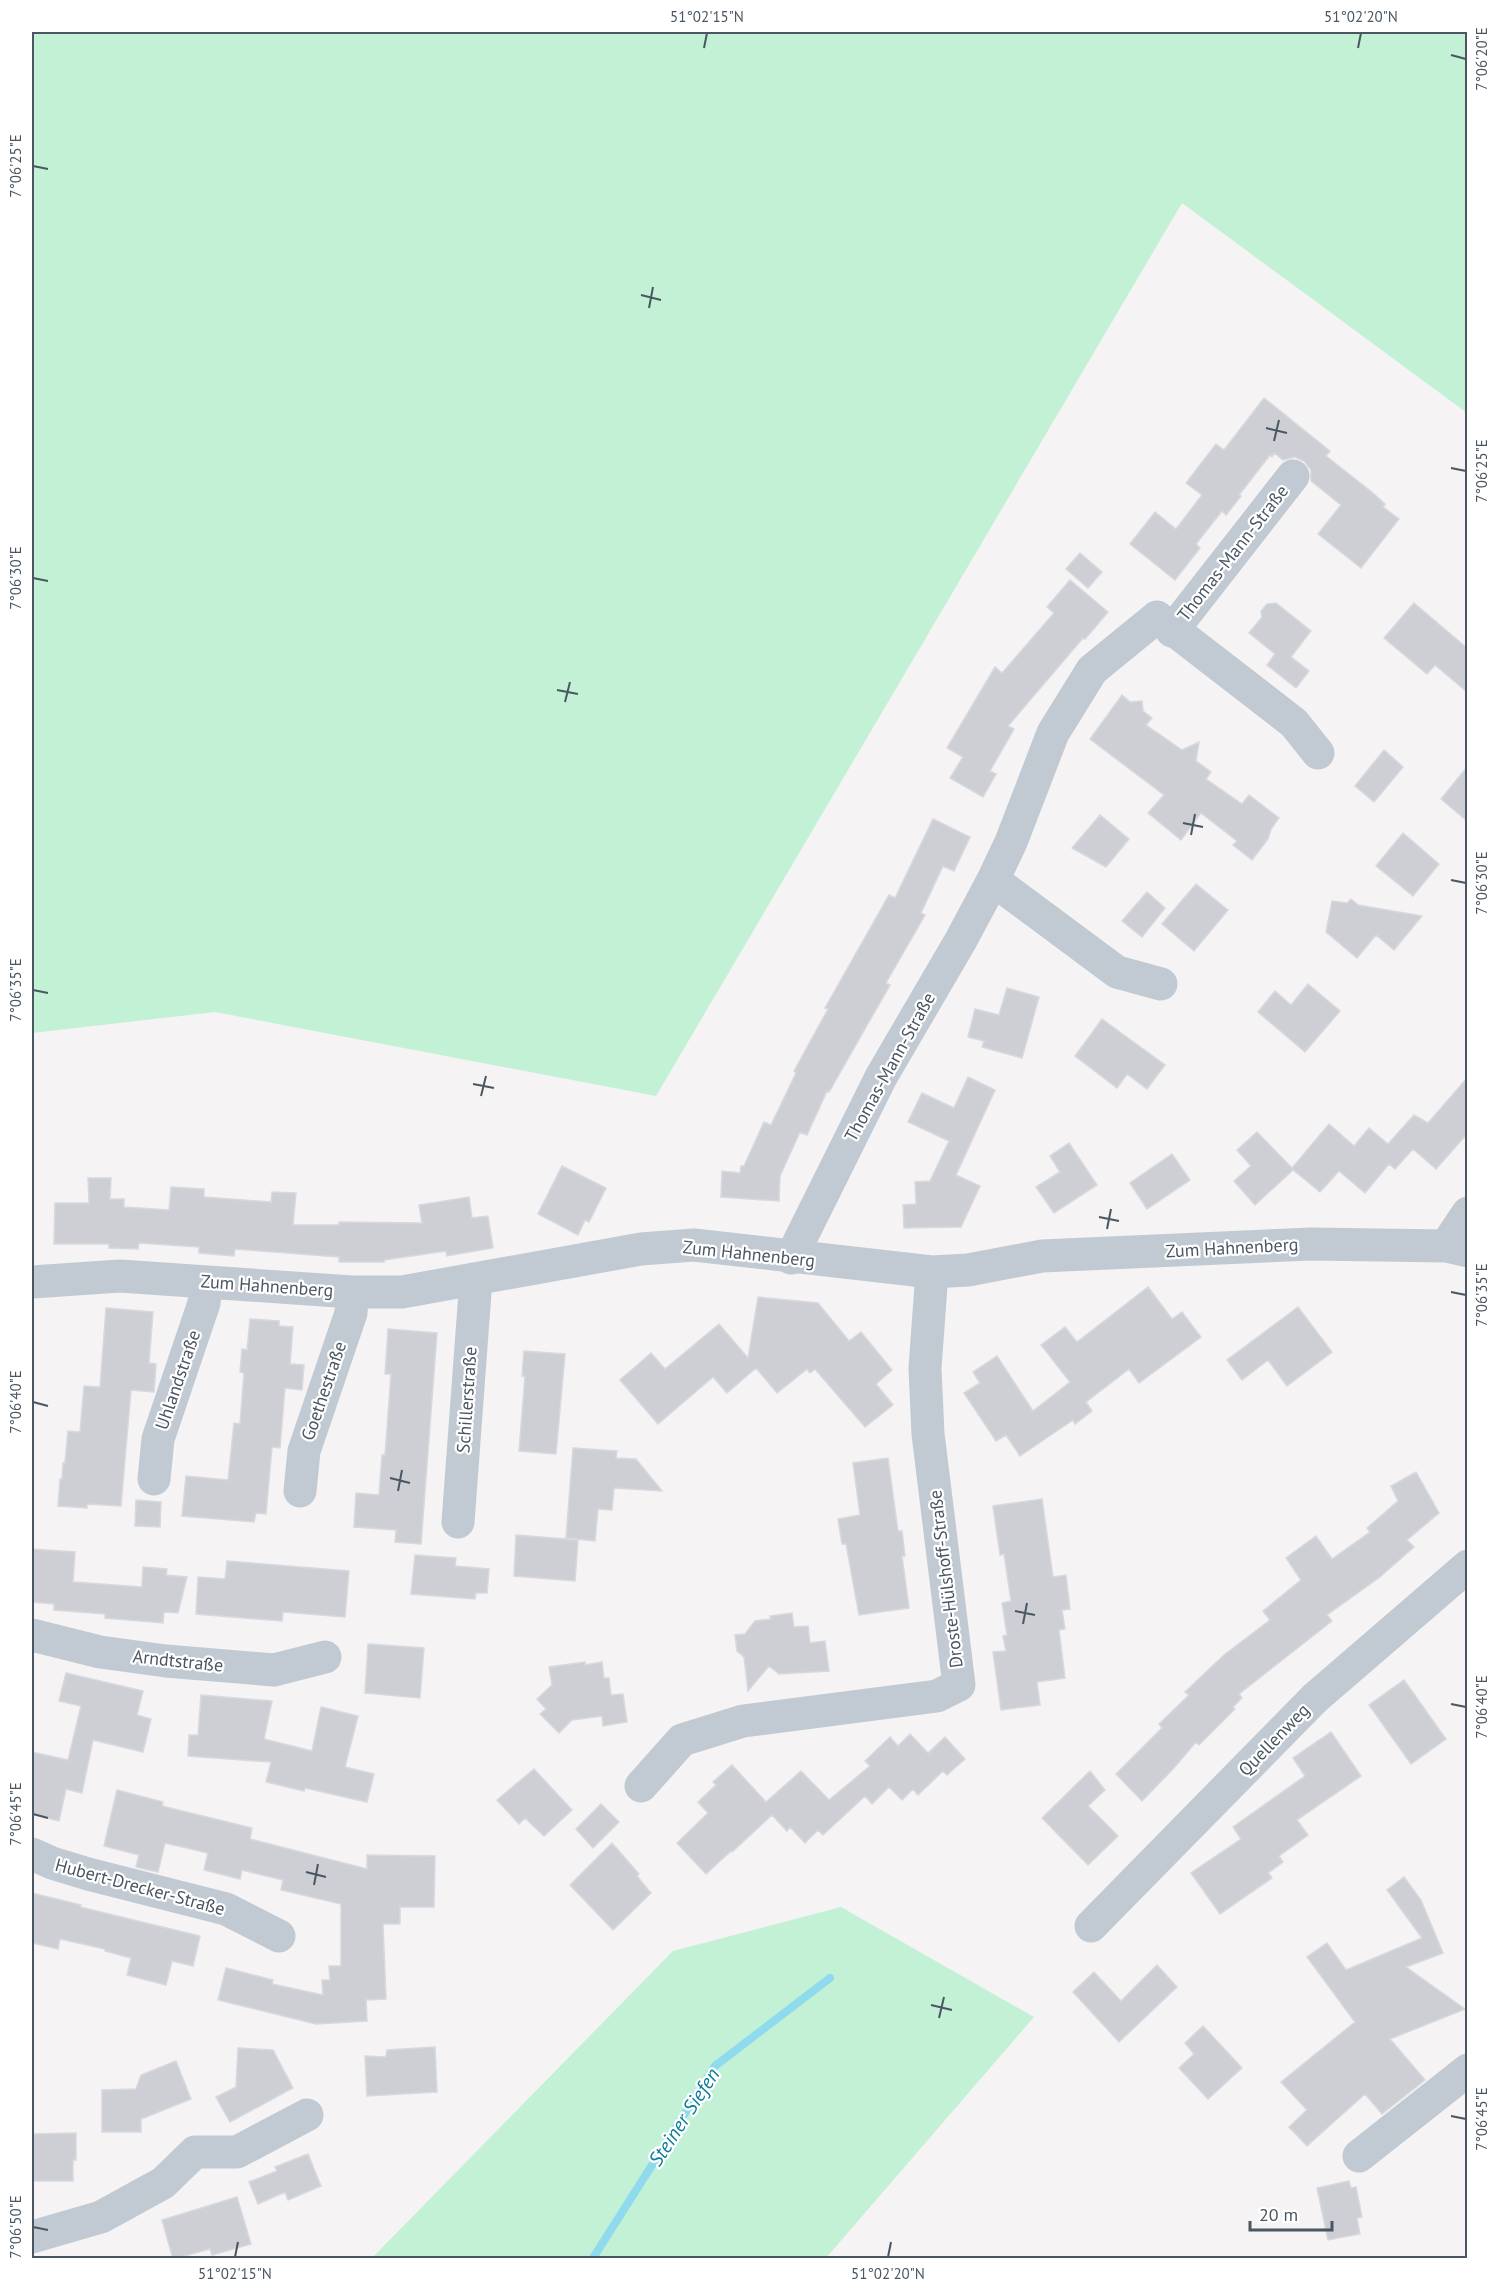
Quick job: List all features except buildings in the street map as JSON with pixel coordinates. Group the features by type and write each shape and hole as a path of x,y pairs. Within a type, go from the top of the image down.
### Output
{"street":[{"name":"Thomas-Mann-Straße","path":"1172,631 1293,476"},
{"name":"Thomas-Mann-Straße","path":"791,1257 881,1077 961,940 993,880 1011,842 1053,733 1092,670 1156,617 1294,723 1318,753"},
{"path":"993,880 1117,972 1161,984"},
{"path":"1457,1249 1467,1213"},
{"name":"Zum Hahnenberg","path":"32,1284 120,1276 352,1292 402,1292 652,1248 694,1245 932,1272 968,1270 1042,1256 1311,1244 1457,1249"},
{"name":"Droste-Hülshoff-Straße","path":"641,1786 682,1740 744,1721 938,1696 959,1685 928,1434 925,1368 932,1272"},
{"name":"Schillerstraße","path":"458,1522 476,1279"},
{"name":"Uhlandstraße","path":"154,1479 158,1439 204,1303 206,1282"},
{"name":"Goethestraße","path":"300,1491 304,1450 351,1313 352,1292"},
{"name":"Quellenweg","path":"1091,1926 1315,1698 1467,1566"},
{"name":"Arndtstraße","path":"32,1635 111,1653 166,1661 274,1670 325,1657"},
{"name":"Hubert-Drecker-Straße","path":"32,1854 88,1874 226,1909 279,1936"},
{"path":"1359,2156 1467,2070"},
{"path":"32,2237 101,2217 163,2183 195,2152 237,2152 307,2115"}],"green space":[{"path":"32,32 1467,32 1467,413 1182,203 656,1096 215,1012 32,1033"},
{"path":"841,1907 1034,2017 826,2258 372,2258 673,1951"}],"waterway":[{"name":"Steiner Siefen","path":"593,2258 715,2066 830,1978"}]}
